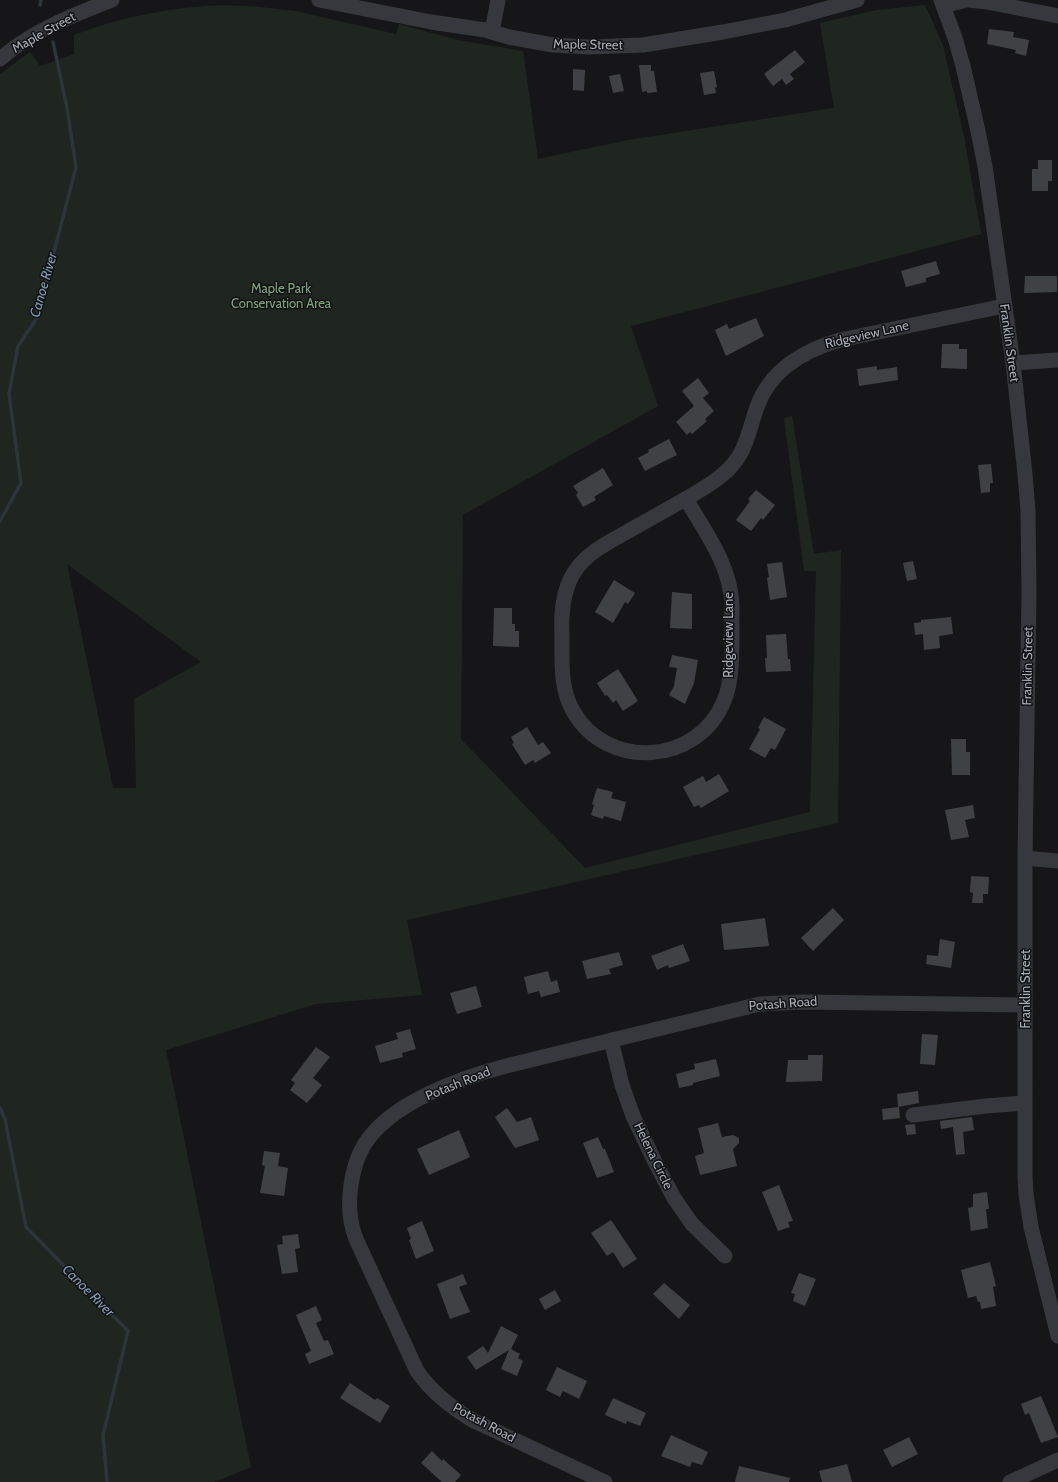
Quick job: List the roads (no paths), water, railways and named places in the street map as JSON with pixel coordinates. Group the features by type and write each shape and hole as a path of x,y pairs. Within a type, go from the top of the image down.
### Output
{"street":[{"name":"Maple Street","path":"0,60 26,40 61,21 112,0"},
{"name":"Maple Street","path":"319,0 492,32 553,45 572,47 643,45 785,20 857,0"},
{"path":"492,32 498,0"},
{"path":"942,3 968,0 987,2 1058,16"},
{"name":"Franklin Street","path":"942,3 959,52 985,166 1013,363 1025,474 1028,518 1024,1103 1026,1194 1031,1227 1058,1336"},
{"name":"Ridgeview Lane","path":"686,499 719,556 728,579 732,606 729,682 724,701 719,711 707,727 691,740 663,752 632,752 612,746 595,735 580,721 569,703 566,694 562,673 561,622 565,593 574,572 592,553 686,499 721,476 737,460 744,448 758,405 765,390 790,362 822,345 857,336 1004,306"},
{"path":"1013,363 1058,360"},
{"path":"1025,858 1058,861"},
{"name":"Potash Road","path":"605,1482 474,1421 452,1407 424,1382 410,1358 352,1228 349,1209 354,1172 362,1149 374,1132 396,1113 433,1092 474,1075 746,1006 774,1002 1025,1005"},
{"name":"Helena Circle","path":"611,1040 622,1085 633,1116 654,1162 674,1198 692,1224 725,1256"},
{"path":"913,1115 1024,1103"},
{"path":"1010,1482 1058,1460"}],"waterway":[{"name":"Canoe River","path":"40,5 41,0"},
{"name":"Canoe River","path":"0,521 21,483 9,394 18,346 37,318 76,167 67,108 53,42"},
{"name":"Canoe River","path":"0,1108 5,1119 26,1227 128,1331 103,1435 107,1482"}],"park label":[{"name":"Maple Park Conservation Area","path":"281,296"}]}
